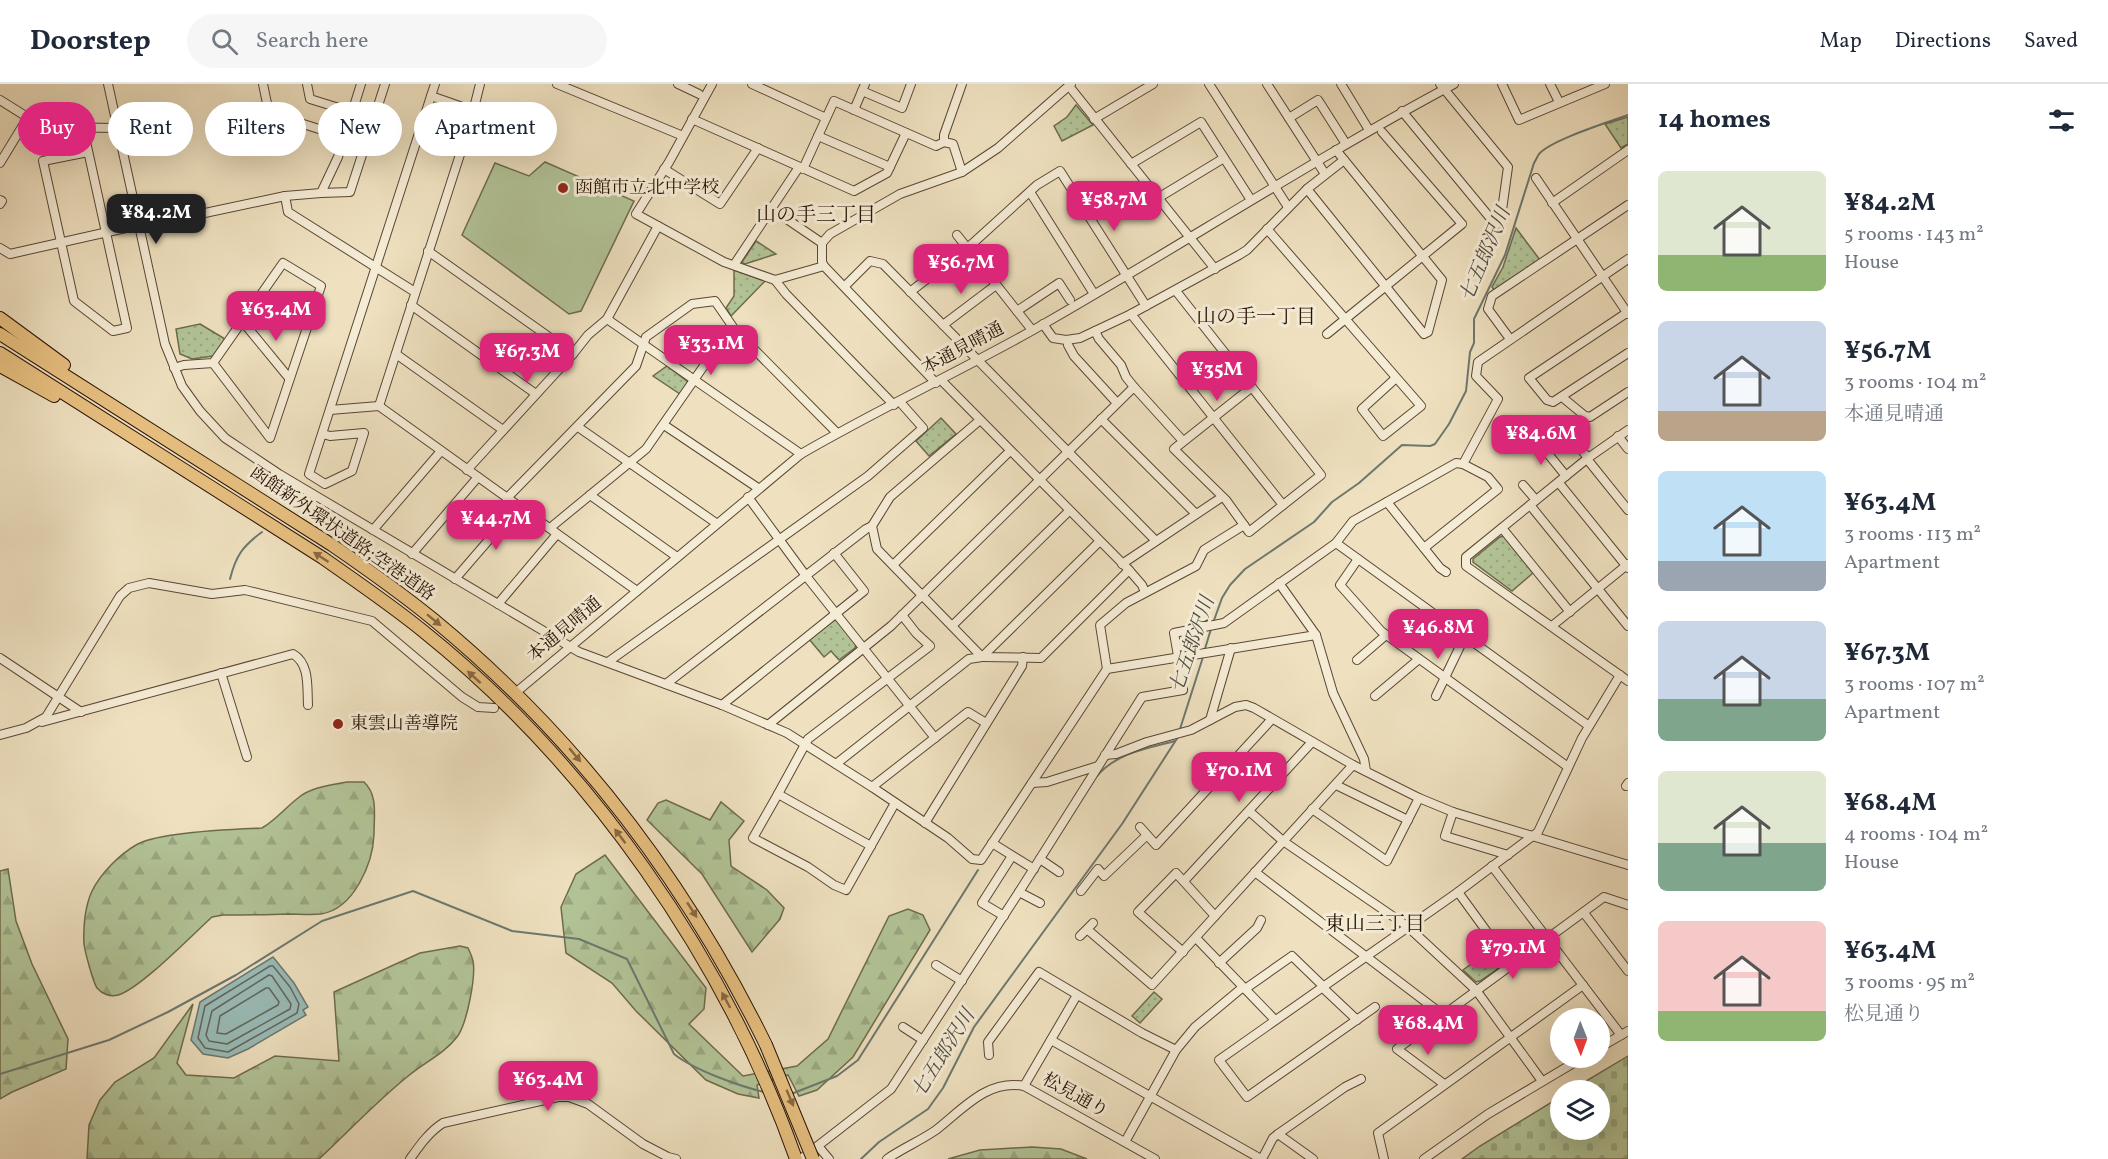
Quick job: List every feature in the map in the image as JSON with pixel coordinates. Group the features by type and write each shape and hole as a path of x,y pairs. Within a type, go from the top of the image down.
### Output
{"highway":[{"path":"0,318 56,360 222,474"},
{"name":"函館新外環状道路;空港道路","path":"0,334 222,474 382,580 488,666 538,716 615,802 659,861 709,939 766,1044 813,1159"},
{"name":"函館新外環状道路;空港道路","path":"0,353 323,558 373,593 424,632 520,721 556,758 602,812 645,869 713,976 752,1052 796,1159"},
{"path":"0,366 167,459"}],"street":[{"path":"108,84 112,102"},
{"path":"263,84 270,113 318,128"},
{"path":"307,84 310,99 320,102"},
{"path":"355,102 361,84"},
{"path":"0,248 10,254 285,196 350,192 385,84"},
{"path":"323,434 330,436 364,433 352,471 325,484 309,474 435,84"},
{"path":"476,102 480,84"},
{"path":"557,84 683,136"},
{"path":"678,84 699,94"},
{"path":"608,662 868,476 923,428 786,294 775,280 724,262 636,214 712,84"},
{"path":"752,84 826,118"},
{"path":"854,110 863,87 902,108 911,84"},
{"path":"944,142 944,135 962,84"},
{"path":"1094,118 1153,84"},
{"path":"1209,84 1288,207"},
{"path":"1267,84 1325,174"},
{"path":"1341,84 1369,130"},
{"name":"本通見晴通","path":"520,689 801,454 1032,330 1442,87 1454,84"},
{"path":"1502,84 1519,120 1600,85"},
{"path":"1551,84 1559,102"},
{"path":"1145,592 1129,570 824,266 822,243 830,234 900,194 962,172 998,148 1070,85 1215,269"},
{"path":"1402,111 1496,225 1502,210 1508,167 1442,87"},
{"path":"431,96 448,102"},
{"path":"0,100 18,111"},
{"path":"1289,118 1318,100 1346,144"},
{"path":"734,265 801,168 834,101 936,146 944,142 953,144 962,172"},
{"path":"692,119 854,191 887,173 906,133"},
{"path":"1131,164 1201,122 1251,200"},
{"path":"0,163 3,152 18,131"},
{"path":"1327,334 1462,224 1382,132"},
{"path":"818,136 890,167"},
{"path":"664,169 720,204 758,148"},
{"path":"1307,189 1424,334 1428,332 1442,280 1336,150"},
{"path":"1552,203 1628,150"},
{"path":"68,156 43,161 74,301 113,331 127,328 89,156"},
{"path":"124,156 162,332 174,368 191,399 225,438 279,474 570,647 722,705 805,744 925,822 948,838 972,860 981,860 1107,669 1100,625 1126,603 1196,566 1204,550 1244,525"},
{"path":"321,192 338,156"},
{"path":"379,406 459,156"},
{"path":"1158,198 1224,158"},
{"path":"1042,324 1053,338 1080,338 1176,291 1247,250 1307,189 1344,160"},
{"path":"910,292 966,248 1030,192 1060,171 1146,306"},
{"path":"1536,178 1628,313 1529,378 1547,400 1552,402 1628,353"},
{"path":"1030,192 1094,294"},
{"path":"285,196 288,212 415,292"},
{"path":"1510,339 1488,309 1492,297 1628,205"},
{"path":"772,209 822,243"},
{"path":"466,470 588,335 607,319 658,226"},
{"path":"1267,229 1421,406 1383,436 1362,409 1396,378"},
{"path":"957,235 1032,330"},
{"path":"428,251 573,354"},
{"path":"1463,464 1498,399 1476,376 1478,362 1628,259"},
{"path":"844,286 870,261 883,264 1156,541"},
{"path":"174,368 213,363 283,263 321,286 270,438 213,363"},
{"path":"775,280 824,266"},
{"path":"1017,311 1059,284 1070,300"},
{"path":"943,326 996,285"},
{"path":"1176,291 1252,387 1321,475 1249,532 1222,497 1174,449 1252,387"},
{"path":"507,498 636,366 646,337 692,304 715,301 735,330 837,433"},
{"path":"411,305 536,394"},
{"path":"1131,314 1283,505"},
{"path":"607,319 801,454"},
{"path":"243,322 289,378"},
{"path":"498,604 554,531 590,495 646,448 717,346 735,330"},
{"path":"1095,331 1121,365 1126,377 1183,441"},
{"path":"1068,345 1074,356 1117,403"},
{"path":"396,354 503,430"},
{"path":"768,725 902,615 1134,387"},
{"path":"1563,397 1585,416 1590,417 1628,392"},
{"path":"330,410 379,406 638,591"},
{"path":"1101,419 1196,514"},
{"path":"666,684 872,526 890,497 980,420"},
{"path":"664,425 758,488"},
{"path":"1562,425 1628,510"},
{"path":"578,427 716,524"},
{"path":"1628,430 1588,458 1466,557 1466,566 1628,681"},
{"path":"1618,436 1628,449"},
{"path":"1536,439 1566,476"},
{"path":"373,530 441,451"},
{"path":"893,565 1010,451"},
{"path":"801,1159 891,1089 1040,860 1142,697 1183,690 1182,664 1178,656 1174,633 1224,623 1336,543 1353,521 1456,463 1463,464 1488,477 1498,489 1424,548"},
{"path":"412,554 478,477"},
{"path":"1552,626 1627,566 1559,483"},
{"path":"1523,485 1533,503 1628,626"},
{"path":"590,495 677,557"},
{"path":"748,497 806,576 935,738"},
{"path":"1122,564 1222,497"},
{"path":"1387,502 1440,568 1446,572"},
{"path":"455,579 518,506"},
{"path":"952,626 1069,511"},
{"path":"872,526 877,549 982,657"},
{"path":"1502,528 1570,612"},
{"path":"982,657 1099,542"},
{"path":"1336,543 1589,726"},
{"path":"722,705 864,591 834,553"},
{"path":"1358,559 1340,585 1386,635 1568,767"},
{"path":"836,764 969,659 1041,657 1129,570"},
{"path":"39,723 60,697 120,596 129,588 149,583 212,594 245,590 372,621 462,697 486,709 494,708"},
{"path":"1279,583 1316,635 1333,693 1364,759 1366,771"},
{"path":"895,803 846,890 753,838 805,744 930,645 916,633 902,615"},
{"path":"1107,669 1316,635"},
{"path":"1357,660 1386,635"},
{"path":"1436,696 1465,636"},
{"path":"1210,720 1232,648"},
{"path":"0,735 293,654 300,658 306,671 308,705"},
{"path":"925,822 1022,666 1023,657"},
{"path":"0,658 81,712"},
{"path":"1375,696 1419,659"},
{"path":"222,673 247,757"},
{"path":"1375,1007 1247,1097 1219,1060 1458,892 1538,832 1589,726 1620,675"},
{"path":"1105,755 1116,754 1147,742 1184,732 1236,707 1246,705 1353,765 1419,798 1453,812 1628,865"},
{"path":"872,787 968,712 986,723"},
{"path":"1140,827 1156,845 1272,719"},
{"path":"1184,881 1312,742"},
{"path":"1080,936 1091,927 1152,985 1353,765"},
{"path":"1032,783 1047,782 1098,766"},
{"path":"1336,784 1408,820"},
{"path":"778,794 871,846"},
{"path":"1312,809 1387,861 1419,798"},
{"path":"1249,811 1283,841 1407,926 1476,990 1542,1081"},
{"path":"1453,812 1444,836 1508,855"},
{"path":"1081,891 1098,869 1104,876 1147,835"},
{"path":"992,843 1034,869"},
{"path":"1004,916 982,903 1012,856"},
{"path":"1040,860 1059,872"},
{"path":"1492,866 1583,985 1625,1033 1610,1042"},
{"path":"1255,872 1443,1015"},
{"path":"1183,951 1138,912 1176,873 1215,916"},
{"path":"1019,892 1040,903"},
{"path":"1458,892 1511,965"},
{"path":"1444,1084 1397,1048 1604,897 1628,905"},
{"path":"1584,913 1628,971"},
{"path":"1219,963 1257,928 1262,920"},
{"path":"1196,938 1275,1020"},
{"path":"1125,1142 1176,1050 1195,1027 1244,988 1292,956 1357,1020"},
{"path":"936,965 962,981"},
{"path":"989,1055 988,1042 1039,972 1176,1050"},
{"path":"1384,1159 1378,1133 1583,985"},
{"path":"1024,1086 1077,995"},
{"path":"903,1027 923,1040"},
{"path":"1051,1040 1261,1159 1273,1138 1345,1087 1361,1079"},
{"path":"1424,1159 1488,1114 1565,1068"},
{"name":"松見通り","path":"887,1159 936,1130 976,1097 1000,1086 1014,1084 1024,1086 1155,1159"},
{"path":"410,1159 434,1129 443,1123 558,1097 569,1097 588,1104 643,1144 676,1159"},
{"path":"1278,1134 1313,1159"},
{"path":"818,1146 829,1159"}],"green space":[{"path":"1076,105 1093,125 1062,141 1054,126 1067,117"},
{"path":"1628,117 1628,144 1621,148 1605,124"},
{"path":"545,162 634,201 581,311 569,314 462,235 495,163 529,176"},
{"path":"1516,228 1540,260 1494,290 1492,287 1503,267"},
{"path":"756,241 776,254 745,264 742,262"},
{"path":"734,270 765,281 731,316 726,308 734,296"},
{"path":"200,324 225,339 213,356 192,359 180,354 176,329"},
{"path":"667,366 688,382 680,394 653,376"},
{"path":"941,418 956,434 929,456 916,441"},
{"path":"1504,536 1533,573 1512,591 1473,562 1473,559"},
{"path":"833,620 837,620 856,644 855,648 839,660 831,651 824,657 809,639"},
{"path":"347,782 364,782 368,787 374,806 374,834 370,858 360,883 343,903 321,914 212,917 128,991 112,996 97,988 84,944 86,910 96,884 105,871 123,854 136,845 161,837 262,828 303,794 321,787"},
{"path":"666,800 710,820 721,802 744,821 729,840 731,866 767,890 784,908 780,919 752,952 702,874 647,820 658,803"},
{"path":"605,855 706,988 704,1009 689,1024 743,1076 797,1066 828,1039 889,916 908,909 923,915 930,930 853,1057 817,1090 799,1096 788,1075 757,1085 759,1098 738,1094 706,1080 636,1011 612,983 566,953 561,907 576,874"},
{"path":"8,869 16,921 32,964 68,1039 66,1069 0,1099 0,871"},
{"path":"460,946 468,948 474,968 472,988 461,1031 446,1048 413,1072 319,1159 87,1159 89,1125 100,1100 115,1082 154,1058 193,1004 177,1063 186,1075 234,1078 275,1056 339,1061 334,992 420,953"},
{"path":"1493,948 1503,962 1502,966 1476,982 1463,970"},
{"path":"1154,992 1162,999 1140,1023 1132,1016"},
{"path":"1628,1056 1628,1159 1462,1159 1550,1103 1550,1140 1610,1140 1610,1080 1588,1080"},
{"path":"1032,1147 1061,1149 1087,1159 948,1159 980,1150"}],"water":[{"path":"273,957 294,983 308,1007 303,1010 306,1015 228,1058 203,1054 191,1040 200,1002"}],"waterway":[{"name":"七五郎沢川","path":"1213,623 1222,598 1230,585 1245,569 1314,522 1332,502 1359,483 1402,445 1430,446 1435,444 1449,424 1466,391 1470,352 1474,343 1474,319 1505,255 1538,155 1567,137 1628,115"},
{"path":"230,579 241,552 262,532"},
{"name":"七五郎沢川","path":"1204,652 1211,629"},
{"name":"七五郎沢川","path":"1180,729 1203,657"},
{"name":"七五郎沢川","path":"861,1159 879,1142 928,1109 943,1088 974,1027 1122,824 1178,737"},
{"path":"1097,776 1113,762 1123,757 1175,741"},
{"path":"791,1094 837,1076 858,1060 978,870"},
{"path":"0,1074 109,1040 168,1012 236,975 322,921 413,891 512,931 579,939 627,959 674,1054 717,1077 764,1092"}],"place":[{"name":"函館市立北中学校","path":"563,188"},
{"name":"東雲山善導院","path":"338,724"}],"district":[{"name":"山の手三丁目","path":"816,216"},
{"name":"山の手一丁目","path":"1256,318"},
{"name":"東山三丁目","path":"1375,925"}]}
